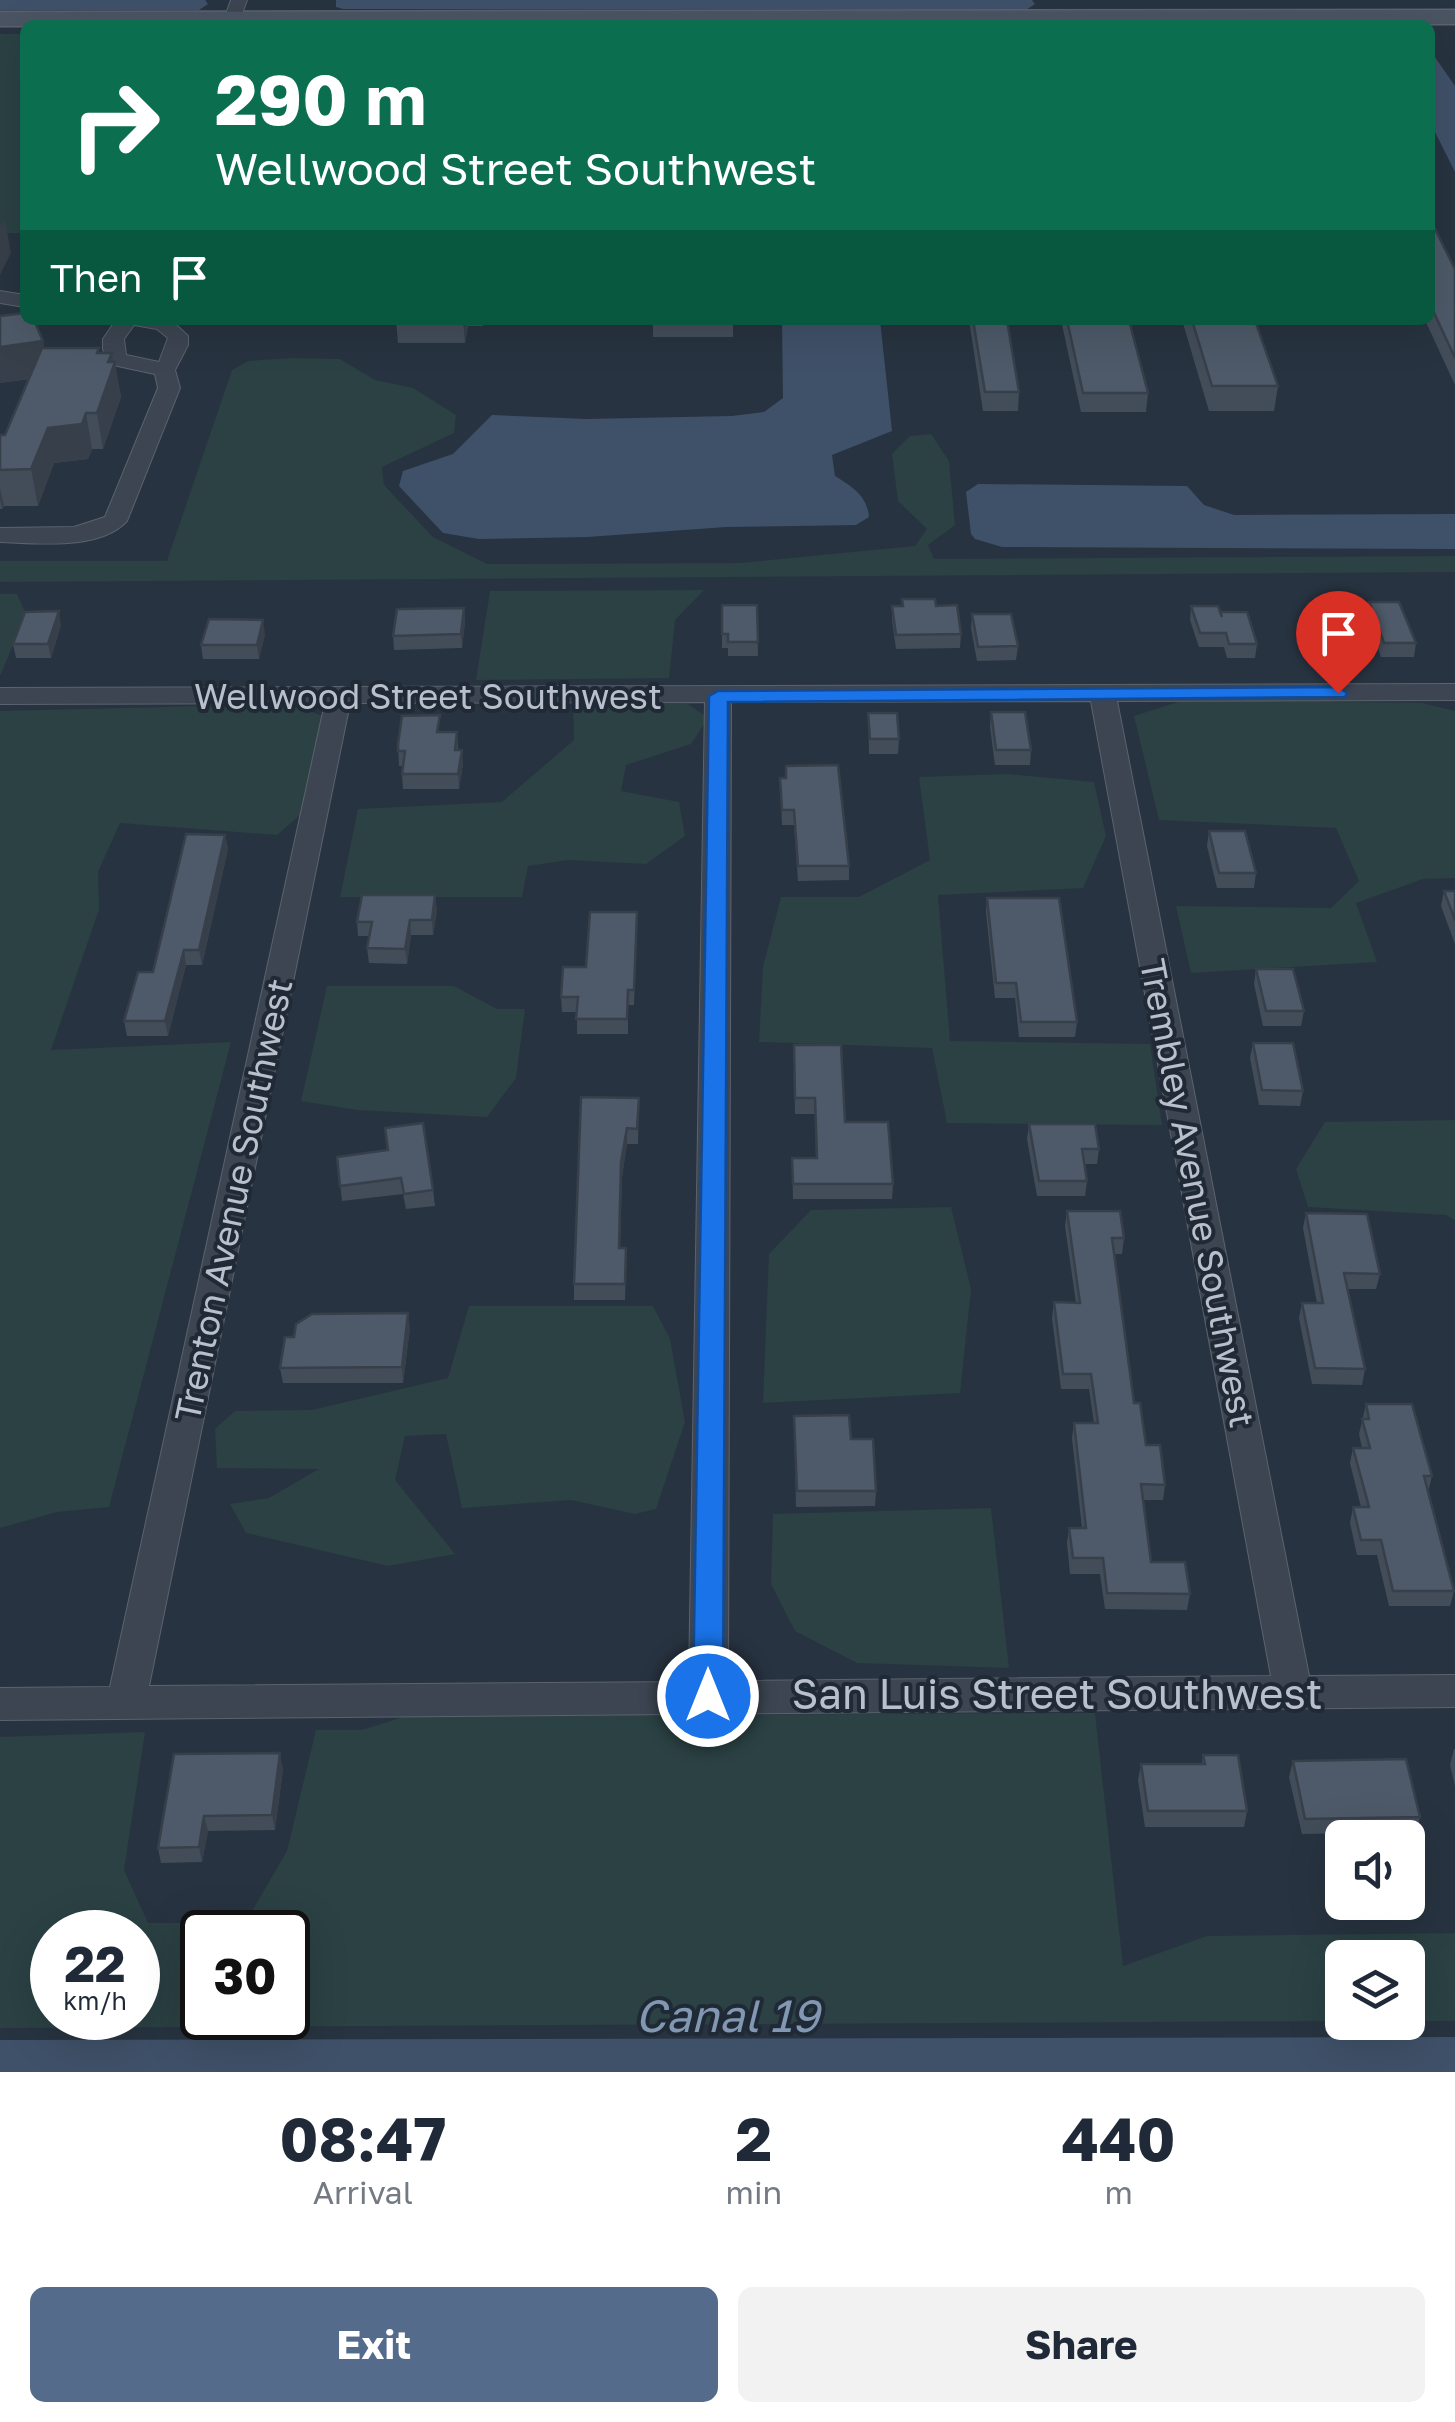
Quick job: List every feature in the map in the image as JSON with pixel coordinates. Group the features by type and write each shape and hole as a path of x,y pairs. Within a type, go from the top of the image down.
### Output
{"main road":[{"path":"0,19 234,14 1455,18"}],"street":[{"path":"122,325 112,342 120,361 164,370"},
{"path":"0,534 78,533 101,529 115,520 168,388 164,370 178,345 178,336 168,325"},
{"name":"Wellwood Street Southwest","path":"0,696 1455,692"},
{"name":"Trembley Avenue Southwest","path":"1104,695 1293,1691"},
{"name":"Trenton Avenue Southwest","path":"126,1703 339,696"},
{"path":"708,1696 718,696"},
{"name":"San Luis Street Southwest","path":"0,1704 1455,1691"}],"green space":[{"path":"0,34 20,34 20,233 0,233"},
{"path":"340,359 375,380 413,388 456,415 454,433 382,467 384,485 433,537 487,564 740,563 915,546 927,529 898,501 892,454 910,436 931,434 949,461 955,525 928,545 934,559 1455,556 1455,572 0,582 0,561 167,561 232,370 248,361"},
{"path":"704,590 675,620 669,678 476,680 490,591"},
{"path":"0,594 17,594 26,614 0,676"},
{"path":"1178,702 1422,703 1455,711 1455,878 1423,879 1356,903 1377,962 1191,973 1176,906 1331,908 1359,881 1336,828 1159,820 1134,716"},
{"path":"290,704 323,716 306,810 277,835 120,823 98,872 99,909 51,1050 231,1042 109,1507 57,1512 0,1528 0,711"},
{"path":"573,704 688,704 708,718 691,744 626,765 621,791 679,802 685,836 646,864 568,860 528,866 522,897 340,897 358,809 502,802 574,740"},
{"path":"1007,774 1094,782 1106,836 1083,888 938,895 950,1041 1150,1044 1162,1125 947,1123 932,1048 759,1042 763,967 781,897 859,897 930,860 919,777"},
{"path":"327,986 454,986 497,1009 525,1009 516,1078 487,1117 357,1110 301,1101"},
{"path":"1455,1120 1455,1220 1446,1215 1308,1207 1296,1169 1325,1122"},
{"path":"951,1207 971,1289 960,1393 763,1403 769,1254 811,1210"},
{"path":"469,1306 653,1306 670,1339 685,1422 656,1509 635,1514 571,1500 462,1508 446,1434 405,1436 395,1480 455,1554 388,1566 246,1533 230,1504 269,1498 319,1469 217,1468 215,1429 235,1411 312,1410 448,1378"},
{"path":"991,1508 1009,1668 857,1663 795,1631 771,1584 773,1514"},
{"path":"1095,1713 1123,1966 1207,1936 1455,1933 1455,2021 1425,2021 1425,1940 1325,1940 1325,2021 310,2026 310,1910 253,1910 287,1851 316,1730 362,1730 406,1716"},
{"path":"145,1732 124,1870 142,1910 30,1910 30,2028 0,2028 0,1737"},
{"path":"160,1923 180,1923 180,2027 160,2027"}],"water":[{"path":"1435,57 1455,86 1455,172 1435,132"},
{"path":"782,325 881,325 892,431 832,455 835,476 858,492 869,517 856,525 479,539 443,533 399,486 403,471 453,454 492,415 587,419 732,416 764,412 783,398"},
{"path":"978,484 1187,486 1204,505 1234,515 1455,514 1455,549 1002,547 975,539 971,534 966,492"}],"building":[{"path":"1435,229 1455,269 1455,358 1435,315"},
{"path":"20,314 20,325 36,325 43,341 0,347 0,316"},
{"path":"974,325 1008,325 1019,392 985,392"},
{"path":"1068,325 1130,325 1148,393 1083,393"},
{"path":"1194,325 1257,325 1278,386 1212,386"},
{"path":"42,348 99,348 97,353 112,353 108,362 115,362 97,413 86,413 82,424 48,428 31,469 0,470 0,435 5,435"},
{"path":"902,599 935,599 936,606 957,605 961,634 896,635 892,606 903,606"},
{"path":"1369,602 1399,602 1416,643 1384,643"},
{"path":"722,605 757,605 758,642 728,642 728,634 722,634"},
{"path":"1191,606 1247,612 1257,644 1229,644 1226,633 1200,633"},
{"path":"464,608 461,634 393,636 397,609"},
{"path":"59,611 48,644 13,644 25,612"},
{"path":"972,614 1011,614 1018,646 978,647"},
{"path":"209,619 263,620 257,645 201,645"},
{"path":"991,712 1025,712 1031,750 996,750"},
{"path":"868,713 897,713 899,739 870,739"},
{"path":"440,715 437,732 457,732 455,750 462,750 458,774 402,774 405,751 398,751 398,744 402,716"},
{"path":"838,765 849,866 798,866 794,810 782,810 780,778 786,778 786,766"},
{"path":"1209,831 1245,831 1256,873 1219,873"},
{"path":"186,834 225,835 199,950 184,950 165,1021 124,1021 138,972 153,972"},
{"path":"1444,891 1455,891 1455,920"},
{"path":"362,895 435,895 432,920 410,920 405,949 367,948 372,922 357,922"},
{"path":"987,898 1059,898 1077,1022 1021,1022 1016,983 996,983"},
{"path":"590,912 637,912 634,990 628,990 627,1019 576,1019 578,997 561,997 563,967 586,967"},
{"path":"1256,969 1293,969 1304,1011 1266,1011"},
{"path":"1253,1043 1293,1043 1303,1091 1262,1090"},
{"path":"794,1045 841,1045 845,1122 888,1122 893,1184 793,1184 792,1158 817,1158 815,1098 795,1098"},
{"path":"581,1097 639,1098 637,1129 627,1128 621,1162 619,1248 626,1248 625,1284 574,1284"},
{"path":"423,1123 433,1190 404,1194 401,1178 340,1186 337,1157 388,1150 385,1128"},
{"path":"1029,1124 1095,1124 1099,1149 1082,1149 1087,1181 1039,1181"},
{"path":"1067,1211 1120,1211 1124,1238 1112,1238 1134,1403 1140,1403 1146,1445 1160,1445 1165,1485 1141,1484 1151,1562 1185,1562 1190,1594 1107,1593 1103,1558 1073,1558 1069,1528 1086,1528 1074,1423 1098,1423 1091,1374 1063,1374 1054,1302 1080,1303"},
{"path":"1306,1213 1367,1214 1380,1274 1344,1273 1365,1369 1315,1368 1302,1303 1323,1303"},
{"path":"408,1313 402,1367 280,1368 285,1337 294,1337 296,1324 312,1314"},
{"path":"1366,1404 1412,1404 1432,1476 1424,1476 1454,1591 1393,1591 1381,1540 1361,1540 1353,1507 1369,1507 1353,1448 1370,1448 1362,1419 1369,1419"},
{"path":"849,1415 851,1439 873,1439 876,1491 797,1491 794,1416"},
{"path":"280,1753 272,1815 204,1816 199,1847 158,1848 174,1754"},
{"path":"1203,1755 1238,1755 1247,1811 1148,1811 1141,1764 1205,1764"},
{"path":"1406,1759 1420,1817 1305,1819 1293,1761"}],"waterway":[{"path":"343,3 1026,4"},
{"path":"0,4 199,4"},
{"name":"Canal 19","path":"0,2064 1455,2061"}],"route":[{"path":"708,1696 718,696 1338,693"}]}
